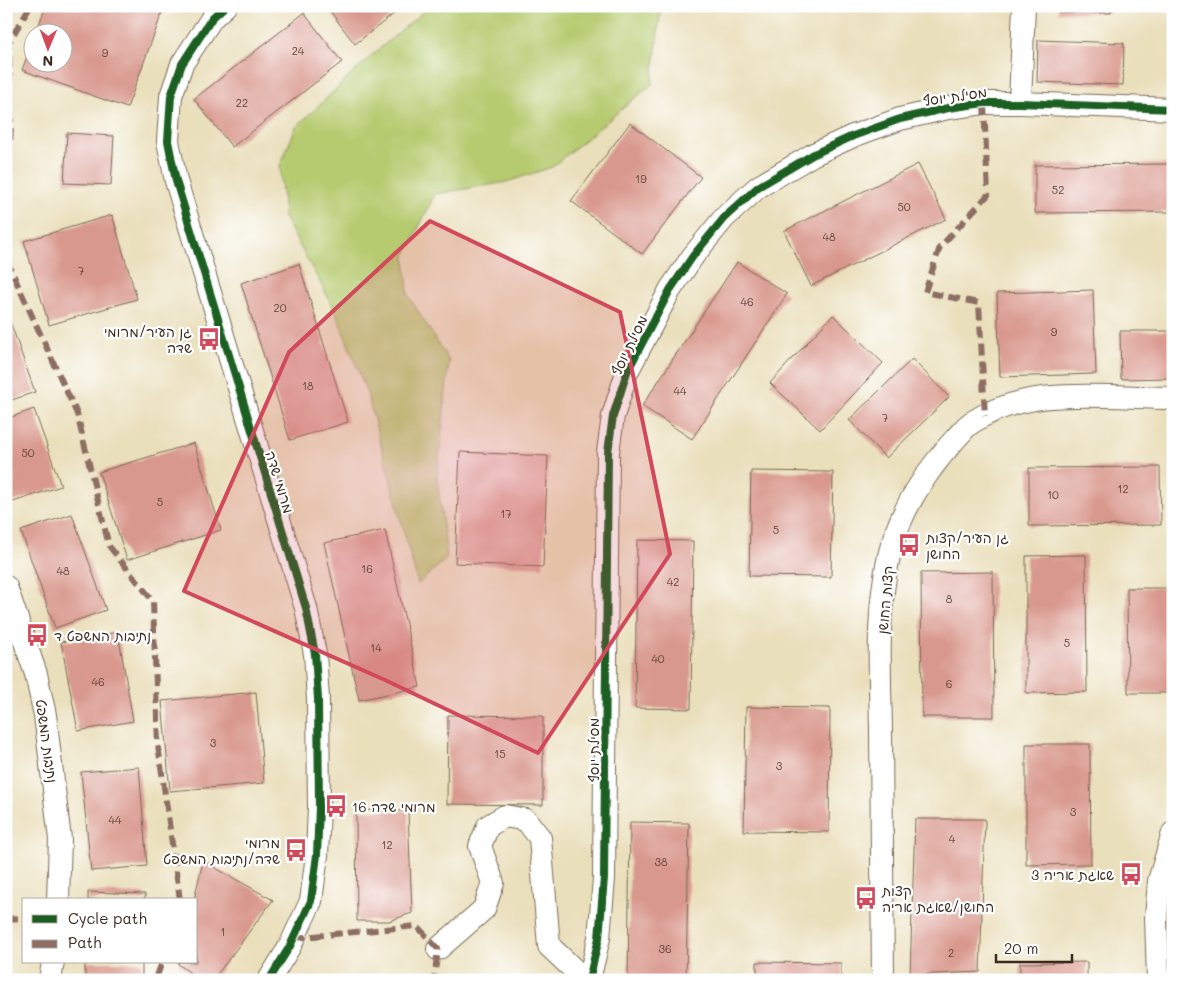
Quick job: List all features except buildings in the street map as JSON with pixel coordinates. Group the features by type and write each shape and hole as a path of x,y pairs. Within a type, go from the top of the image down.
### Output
{"street":[{"name":"מרומי שדה","path":"225,6 212,18 182,64 171,96 168,141 176,181 306,608 315,654 320,744 320,807 317,855 311,901 290,946 269,980"},
{"path":"1020,103 1024,6"},
{"name":"מסילת יוסף","path":"589,980 598,938 604,878 608,452 613,416 627,372 670,290 693,256 724,218 758,187 814,154 853,136 900,119 984,103 1173,109"},
{"name":"קצות החושן","path":"883,980 880,666 882,598 889,554 903,515 946,449 970,423 1001,409 1029,400 1072,396 1173,398"},
{"name":"נתיבות המשפט","path":"6,586 36,674 45,715 60,839 58,898"},
{"path":"438,949 484,909 493,883 480,846 488,826 505,816 526,820 540,838 550,946 585,980"},
{"path":"1158,980 1156,917 1159,881 1173,832"},
{"path":"50,980 53,964"}],"highlighted area":[{"path":"430,221 620,312 670,554 538,753 385,680 184,591 289,352"}],"green space":[{"path":"430,6 661,6 652,84 552,167 507,182 435,194 405,256 408,295 449,361 437,478 447,558 418,584 367,393 334,308 284,217 280,166 296,127 372,55"}],"marked path":[{"path":"6,212 11,125 9,42 30,6"},
{"path":"984,103 988,195 940,247 925,292 979,303 985,416"},
{"path":"6,259 77,414 109,546 153,601 158,745 180,898"},
{"path":"6,919 22,918"},
{"path":"294,938 417,926 438,949 434,980"},
{"path":"157,976 161,964"}],"cycle path":[{"path":"225,6 212,18 182,64 171,96 168,141 176,181 306,608 315,654 318,699 319,807 317,855 311,901 290,946 269,980"},
{"path":"589,980 599,938 604,878 608,452 613,416 627,372 670,290 693,256 724,218 758,187 814,154 853,136 900,119 948,108 984,103 1173,109"}],"place":[{"name":"גן העיר/מרומי שדה","path":"209,339"},
{"name":"גן העיר/קצות החושן","path":"909,545"},
{"name":"נתיבות המשפט ד","path":"37,635"},
{"name":"מרומי שדה 16","path":"336,806"},
{"name":"מרומי שדה/נתיבות המשפט","path":"296,850"},
{"name":"שאגת אריה 3","path":"1131,874"},
{"name":"קצות החושן/שאגת אריה","path":"866,898"}]}
